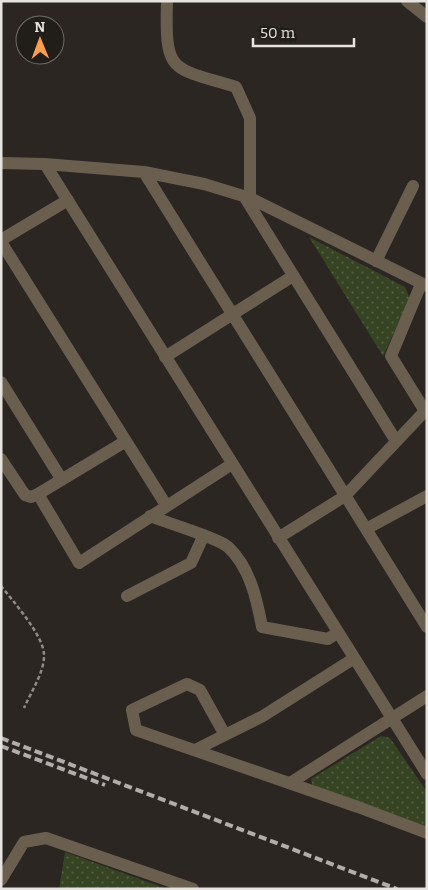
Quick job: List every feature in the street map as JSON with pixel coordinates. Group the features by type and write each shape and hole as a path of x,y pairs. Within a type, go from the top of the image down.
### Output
{"street":[{"path":"167,1 166,41 169,55 185,71 236,87 250,118 247,197 293,276 396,442"},
{"path":"407,1 427,17"},
{"path":"1,163 46,164 144,172 204,184 247,197 424,285 391,356 424,410 345,496 278,538"},
{"path":"46,164 353,659 427,774"},
{"path":"144,172 427,627"},
{"path":"376,261 413,186"},
{"path":"68,200 1,241 166,505"},
{"path":"166,357 293,276"},
{"path":"1,382 6,400 62,480"},
{"path":"1,459 25,495 31,497 126,441"},
{"path":"38,494 80,563 166,505 232,464"},
{"path":"366,529 426,499"},
{"path":"150,516 228,547 243,568 254,591 262,627 328,639 337,633"},
{"path":"127,596 191,563 203,536"},
{"path":"195,750 263,716 353,659"},
{"path":"225,735 200,690 186,684 132,710 136,730 427,833"},
{"path":"290,783 427,696"},
{"path":"1,880 24,842 46,838 190,888"}],"path":[{"path":"1,586 40,640 44,654 42,667 24,708"}],"green space":[{"path":"309,237 405,287 410,299 383,356"},
{"path":"381,736 390,738 427,792 427,832 313,789 311,779"},
{"path":"65,852 167,889 59,889"}],"railway":[{"path":"1,738 397,889"},
{"path":"1,746 105,785"}]}
